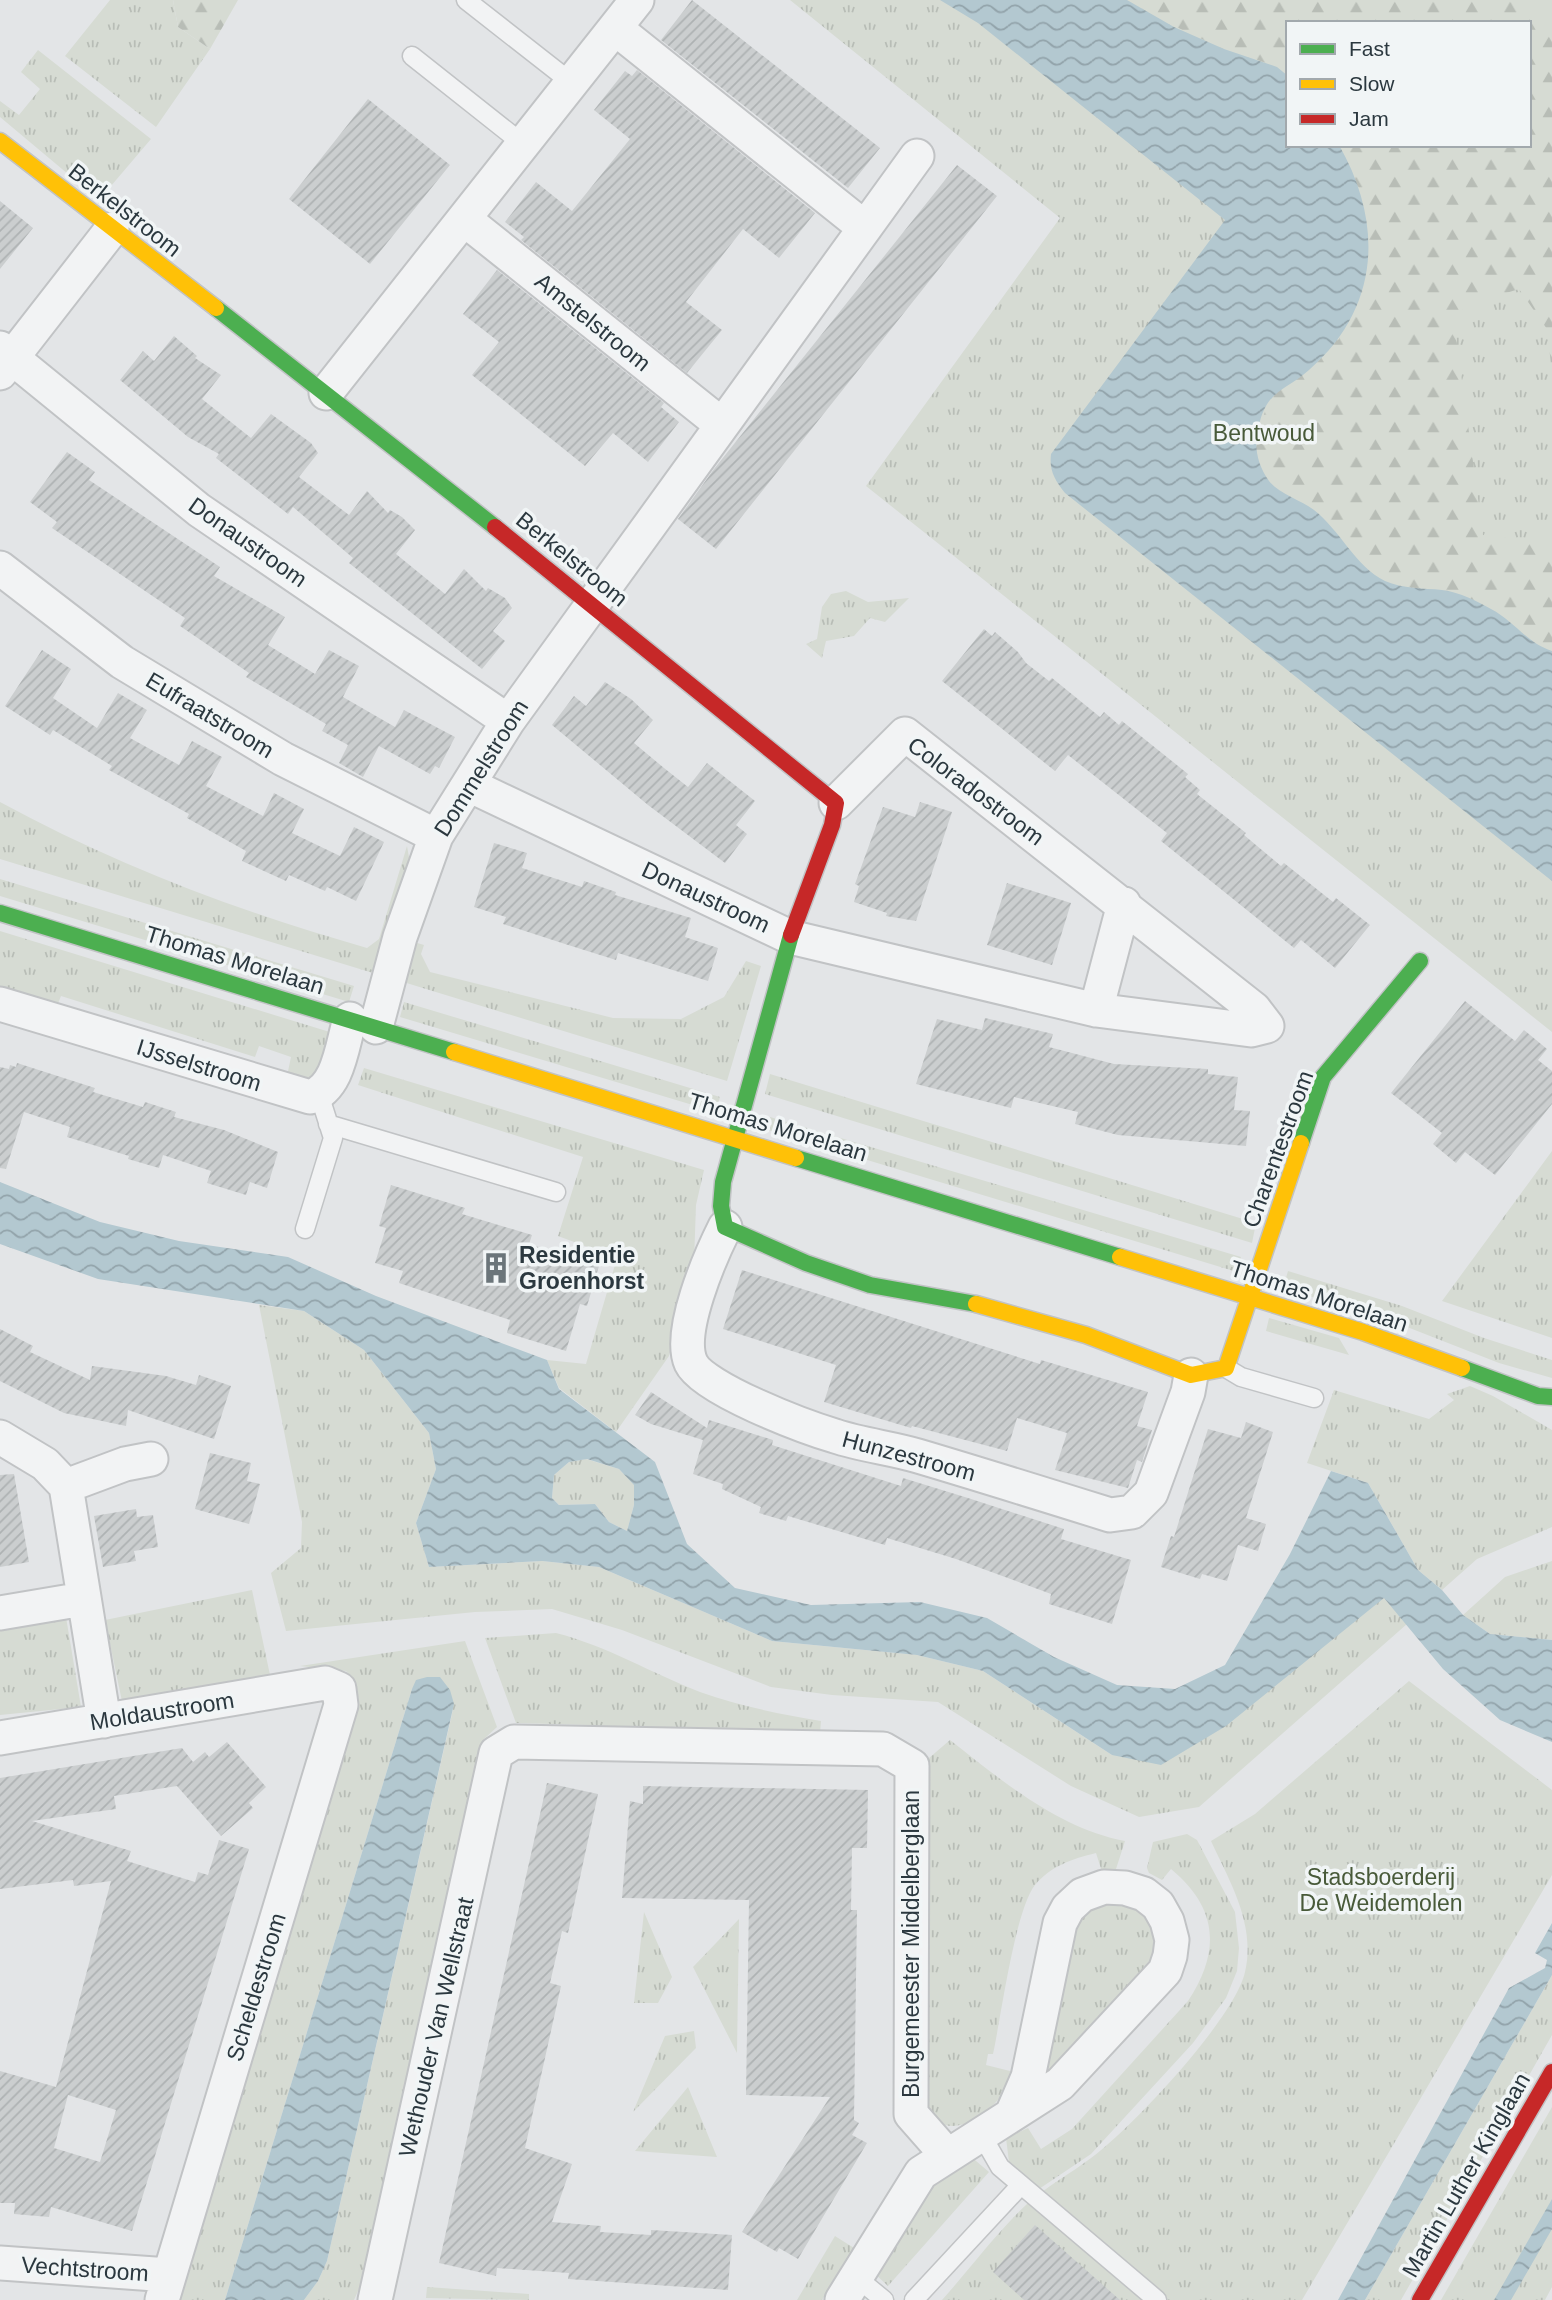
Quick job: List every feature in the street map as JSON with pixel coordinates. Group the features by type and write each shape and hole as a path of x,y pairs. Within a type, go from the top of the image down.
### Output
{"street":[{"path":"326,393 637,0"},
{"path":"615,28 865,228"},
{"name":"Berkelstroom","path":"0,141 326,393 591,604 781,761 822,789 836,803"},
{"path":"591,604 918,156"},
{"name":"Amstelstroom","path":"464,219 722,425"},
{"path":"4,359 112,229"},
{"name":"Donaustroom","path":"4,359 199,510 508,720"},
{"name":"Eufraatstroom","path":"0,568 133,669 283,759 436,836"},
{"name":"Dommelstroom","path":"363,1023 400,937 436,836 508,720 591,604"},
{"name":"Coloradostroom","path":"790,937 1096,1010 1251,1030 1267,1026 1254,1009 1124,904 905,734 836,803"},
{"name":"Donaustroom","path":"469,785 790,937"},
{"path":"735,1137 790,937 832,825 836,803"},
{"path":"1096,1010 1124,904"},
{"name":"Thomas Morelaan","path":"0,913 1363,1332 1545,1396 1552,1412"},
{"name":"Charentestroom","path":"1249,1297 1323,1077 1420,961"},
{"name":"IJsselstroom","path":"0,1004 299,1096 323,1109"},
{"path":"323,1109 331,1084 363,1023"},
{"name":"Hunzestroom","path":"735,1137 723,1182 721,1206 725,1227 712,1253 688,1329 687,1344 691,1363 701,1377 836,1437 915,1455 1110,1515 1132,1512 1151,1493 1188,1392 1191,1375"},
{"path":"725,1227 806,1263 870,1285 965,1301 1086,1335 1191,1375 1226,1368 1249,1297"},
{"path":"0,1437 45,1464 66,1486 104,1721"},
{"path":"66,1486 125,1464 151,1459"},
{"path":"0,1613 83,1599"},
{"name":"Moldaustroom","path":"0,1738 325,1683"},
{"name":"Scheldestroom","path":"166,2288 341,1705 339,1689 325,1683"},
{"name":"Burgemeester Middelberglaan","path":"496,1754 514,1742 883,1749 912,1766 911,2114 947,2154"},
{"name":"Wethouder Van Wellstraat","path":"374,2300 496,1754"},
{"path":"849,2289 921,2173 1060,2084 1165,1971 1172,1940 1167,1921 1158,1905 1144,1894 1125,1888 1104,1887 1082,1895 1068,1908 1060,1923 1028,2077 1012,2114"},
{"name":"Martin Luther Kinglaan","path":"1420,2300 1552,2072"},
{"name":"Vechtstroom","path":"0,2263 166,2288"}],"lane":[{"path":"466,0 572,83"},
{"path":"412,56 523,144"},
{"path":"323,1109 556,1192"},
{"path":"305,1230 333,1138 323,1109"},
{"path":"1226,1368 1241,1377 1314,1398"},
{"path":"981,2134 1000,2167 1020,2186 1157,2300"},
{"path":"914,2300 1020,2186"},
{"path":"849,2289 884,2300"}],"green space":[{"path":"110,0 173,0 178,27 210,49 156,127 65,56"},
{"path":"173,0 238,0 210,49 178,27"},
{"name":"Bentwoud","path":"790,0 1552,0 1552,1032 866,486 1060,218"},
{"path":"1127,0 1518,0 1552,22 1552,373 1547,329 1519,289 1477,302 1453,315 1483,535 1552,544 1552,651 1530,641 1493,610 1445,590 1405,587 1384,580 1312,509 1270,483 1257,459 1255,442 1270,396 1309,371 1339,339 1364,199 1340,147 1531,147 1531,21 1286,21 1286,75 1265,62 1222,48"},
{"path":"38,50 151,139 99,200 0,117 0,101 19,115 40,89 21,72"},
{"path":"846,591 868,602 909,598 885,622 870,618 854,636 826,641 822,658 806,644 817,639 822,607 831,594"},
{"path":"0,802 88,846 179,885 272,919 367,948 379,939 407,846 410,863 373,973 0,859"},
{"path":"0,879 354,986 349,1002 0,896"},
{"path":"0,931 333,1033 324,1062 315,1074 308,1077 287,1076 291,1057 259,1046 255,1057 61,996 57,1006 0,988"},
{"path":"414,942 424,945 421,954 430,972 613,1018 681,1019 724,997 746,961 761,966 727,1081 400,981"},
{"path":"404,1002 720,1097 716,1112 400,1017"},
{"path":"364,1068 704,1170 696,1205 694,1262 669,1356 616,1432 559,1388 547,1360 586,1364 617,1258 558,1236 583,1157 358,1085"},
{"path":"770,1074 1256,1223 1252,1243 765,1094"},
{"path":"770,1117 1241,1257 1237,1272 765,1129"},
{"path":"1552,1151 1552,1338 1442,1301"},
{"path":"1288,1271 1402,1306 1484,1338 1552,1360 1552,1378 1499,1363 1402,1325 1283,1288"},
{"path":"259,1305 304,1311 364,1350 429,1433 436,1469 416,1523 429,1567 542,1561 599,1567 772,1641 917,1655 983,1671 1112,1755 1384,1598 1407,1624 1199,1807 1139,1817 1071,1786 938,1702 832,1695 771,1687 622,1630 552,1609 475,1612 286,1631 271,1573 301,1548 302,1522"},
{"path":"1269,1318 1339,1338 1349,1355 1266,1331"},
{"path":"1470,1386 1552,1430 1552,1527 1477,1559 1442,1590 1418,1570 1368,1483 1307,1463 1334,1390 1429,1419 1454,1400 1447,1394"},
{"path":"586,1459 619,1469 635,1485 634,1505 627,1531 609,1522 595,1504 559,1505 552,1498 554,1475 569,1462"},
{"path":"1552,1561 1552,1640 1490,1634 1463,1615 1505,1577"},
{"path":"252,1590 270,1675 123,1706 105,1620"},
{"path":"66,1617 81,1707 0,1715 0,1628"},
{"path":"556,1633 593,1645 715,1697 821,1721 820,1733 599,1729 589,1725 516,1723 485,1638"},
{"path":"465,1641 497,1727 484,1739 363,2280 354,2300 304,2300 318,2281 327,2261 452,1714 450,1694 439,1677 412,1689 225,2300 176,2300 359,1701 355,1681 346,1671 300,1666"},
{"name":"Stadsboerderij De Weidemolen","path":"1409,1681 1552,1790 1552,1875 1302,2300 942,2300 1027,2204 1109,2144 1155,2099 1202,2043 1237,1992 1245,1972 1247,1937 1233,1888 1211,1841 1255,1814"},
{"path":"950,1740 1010,1786 1054,1814 1077,1826 1125,1841 1116,1869 1103,1875 1096,1853 1063,1864 1035,1885 1021,1917 993,2054 988,2054 986,2065 1014,2072 996,2102 977,2118 956,2126 942,2124 923,2109 929,1758"},
{"path":"1187,1834 1197,1840 1235,1912 1239,1948 1237,1971 1226,1998 1193,2043 1091,2154 1039,2189 1009,2162 1006,2138 1028,2128 1041,2149 1072,2129 1188,2001 1199,1983 1210,1948 1206,1915 1187,1884 1171,1869 1162,1880 1149,1873 1147,1868 1153,1842"},
{"path":"1102,1903 1132,1908 1157,1928 1154,1961 1048,2073 1044,2064 1070,1935 1086,1910"},
{"path":"644,1912 672,1977 658,2003 634,2003"},
{"path":"739,1919 737,2053 693,1967"},
{"path":"1552,1975 1552,2035 1401,2300 1365,2300"},
{"path":"694,2031 696,2048 633,2112 665,2036"},
{"path":"688,2087 717,2157 635,2151"},
{"path":"1552,2107 1552,2287 1545,2300 1441,2300"},
{"path":"969,2155 989,2172 888,2286 874,2273 932,2182"},
{"path":"835,2236 854,2248 822,2300 797,2300"},
{"path":"427,2287 529,2294 529,2300 426,2298"}],"water":[{"path":"940,0 1127,0 1174,27 1224,49 1277,67 1286,74 1286,147 1340,147 1354,175 1368,235 1362,292 1350,320 1333,346 1301,377 1268,402 1258,429 1256,445 1259,460 1273,486 1309,506 1323,518 1375,575 1399,586 1448,591 1468,597 1499,614 1535,643 1552,651 1552,881 1065,493 1058,484 1052,470 1051,454 1225,220 978,23"},
{"path":"0,1182 100,1222 179,1241 288,1257 376,1296 547,1360 559,1389 655,1462 687,1544 735,1588 811,1605 920,1602 987,1618 1054,1657 1117,1685 1175,1689 1225,1665 1290,1554 1331,1471 1368,1483 1418,1570 1442,1590 1463,1615 1490,1634 1552,1640 1552,1742 1500,1720 1443,1669 1384,1598 1226,1726 1161,1765 1112,1755 983,1671 917,1655 772,1641 599,1567 542,1561 429,1567 416,1523 436,1469 429,1433 364,1350 304,1311 98,1279 0,1244","holes":["587,1459 619,1469 634,1485 634,1505 627,1531 609,1522 595,1504 559,1505 552,1498 554,1475 569,1462"]},
{"path":"440,1677 450,1690 454,1704 327,2261 318,2281 304,2300 225,2300 412,1689 416,1680"},
{"path":"1552,1923 1552,1975 1365,2300 1338,2300 1509,1988 1545,1968 1547,1960 1535,1953"},
{"path":"1552,2199 1552,2229 1511,2300 1494,2300"}],"building":[{"path":"692,0 880,148 848,188 661,40"},
{"path":"637,70 815,213 779,258 743,229 686,302 722,330 687,373 521,240 524,237 505,222 536,182 572,211 630,139 594,110 625,71 632,76"},
{"path":"368,99 450,165 370,264 289,199"},
{"path":"957,165 997,196 716,549 678,519 714,469"},
{"path":"0,201 33,228 0,269"},
{"path":"497,270 664,403 661,407 679,422 648,462 613,433 585,466 472,375 499,342 463,314"},
{"path":"174,336 197,356 195,358 221,375 202,399 251,438 271,414 311,443 318,453 299,477 349,515 367,491 388,513 390,510 402,517 415,530 396,554 445,594 464,569 486,591 488,588 505,598 512,608 493,631 505,641 482,669 349,563 353,558 293,507 288,514 216,458 219,454 188,437 120,380 143,351 154,361"},
{"path":"67,452 95,472 89,480 220,567 214,576 285,617 268,645 315,674 329,650 359,666 343,697 395,727 404,710 455,737 439,768 435,766 430,774 379,746 363,777 339,763 348,745 322,731 326,724 246,677 249,673 180,626 185,618 52,528 57,522 30,502"},
{"path":"984,629 992,636 995,632 1018,652 1026,663 1049,681 1052,678 1100,717 1104,712 1119,725 1122,721 1188,774 1185,777 1200,790 1197,794 1246,833 1244,835 1281,866 1284,863 1333,902 1336,898 1370,925 1335,968 1301,940 1294,948 1161,841 1167,833 1068,755 1055,771 942,681"},
{"path":"42,650 71,669 53,698 97,728 118,693 147,710 130,738 179,765 192,741 222,757 206,786 263,816 274,793 304,809 292,833 340,856 354,827 384,842 356,901 327,887 325,891 289,875 286,881 242,861 246,851 187,818 189,814 109,770 112,766 53,730 50,735 5,706"},
{"path":"605,682 631,699 653,720 634,743 664,768 688,787 707,763 755,801 736,825 747,834 725,863 648,805 552,725 574,696 586,706"},
{"path":"920,802 952,812 916,921 886,916 887,913 854,902 859,886 855,884 883,807 915,817"},
{"path":"494,843 527,853 522,868 582,887 584,881 616,892 615,895 691,918 685,937 718,948 708,981 618,953 616,960 565,944 503,924 506,917 474,907"},
{"path":"1007,883 1071,903 1052,965 987,945"},
{"path":"1465,1001 1515,1041 1524,1030 1547,1049 1538,1060 1552,1071 1552,1104 1495,1175 1465,1152 1456,1163 1433,1144 1442,1133 1391,1093"},
{"path":"985,1018 1053,1034 1049,1047 1114,1064 1208,1069 1208,1074 1238,1077 1234,1110 1250,1111 1246,1146 1118,1135 1075,1124 1078,1112 1014,1097 1011,1108 916,1084 937,1019 982,1030"},
{"path":"17,1063 95,1088 93,1092 143,1107 145,1102 176,1112 174,1117 224,1130 278,1152 267,1188 250,1182 246,1195 207,1183 211,1171 163,1155 159,1168 128,1159 129,1156 67,1137 70,1127 24,1112 6,1169 0,1168 0,1067 9,1069 10,1065 16,1067"},
{"name":"Residentie Groenhorst","path":"391,1185 465,1208 462,1214 532,1235 529,1244 599,1266 587,1306 580,1304 566,1351 507,1333 510,1320 399,1283 403,1271 375,1263 386,1228 379,1226"},
{"path":"742,1270 1040,1364 1041,1360 1148,1392 1137,1426 1152,1430 1142,1462 1137,1460 1128,1488 1055,1470 1067,1433 1017,1418 1007,1451 912,1426 911,1428 824,1402 836,1365 723,1329"},
{"path":"0,1329 33,1346 30,1352 90,1380 92,1366 166,1376 196,1385 199,1375 231,1386 214,1439 128,1410 126,1426 64,1413 0,1381"},
{"path":"651,1392 707,1428 709,1420 773,1440 772,1445 901,1486 903,1478 968,1498 1064,1529 1061,1539 1131,1560 1112,1624 1049,1604 1051,1594 956,1559 887,1538 885,1545 788,1516 786,1521 759,1513 761,1507 722,1489 723,1484 693,1474 703,1440 651,1424 635,1415"},
{"path":"1246,1422 1273,1432 1246,1518 1266,1524 1258,1551 1238,1545 1227,1581 1202,1574 1200,1579 1161,1567 1171,1536 1174,1537 1208,1429 1241,1438"},
{"path":"210,1453 251,1463 247,1481 260,1484 249,1524 195,1509"},
{"path":"14,1474 29,1562 0,1567 0,1475"},
{"path":"136,1509 137,1517 153,1515 158,1547 134,1551 136,1561 103,1567 94,1516"},
{"path":"227,1742 266,1787 249,1803 253,1808 221,1836 177,1786 114,1796 116,1809 32,1821 131,1851 127,1861 195,1882 198,1872 208,1875 219,1840 249,1849 132,2231 51,2207 49,2217 14,2214 15,2203 0,2203 0,2071 56,2087 111,1881 74,1886 73,1880 0,1889 0,1778 182,1748 193,1762 205,1752 209,1757","holes":["68,2095 116,2110 100,2162 54,2148"]},
{"path":"547,1783 598,1794 568,1933 562,1931 550,1983 561,1986 525,2148 572,2164 552,2222 601,2226 600,2232 651,2235 651,2230 732,2235 728,2290 568,2279 569,2273 497,2268 496,2276 439,2263"},
{"path":"643,1786 868,1790 867,1848 852,1848 851,1910 857,1910 854,2120 859,2123 852,2135 867,2143 798,2259 779,2248 777,2252 742,2232 830,2097 746,2095 749,1900 622,1898 630,1801 643,1804"},
{"path":"1035,2225 1120,2300 1024,2300 993,2272"}],"traffic: fast":[{"path":"216,308 495,527"},
{"path":"0,913 454,1052"},
{"path":"791,935 723,1182 721,1206 725,1227 806,1263 870,1285 976,1304"},
{"path":"1301,1143 1323,1077 1420,961"},
{"path":"796,1158 1120,1257"},
{"path":"1462,1368 1538,1396 1552,1397"}],"traffic: slow":[{"path":"0,141 216,308"},
{"path":"454,1052 796,1158"},
{"path":"976,1304 1086,1335 1191,1375 1226,1368 1301,1143"},
{"path":"1120,1257 1363,1332 1462,1368"}],"traffic: jam":[{"path":"495,527 836,803 832,825 791,935"},
{"path":"1420,2300 1552,2072"}],"place":[{"name":"Residentie Groenhorst","path":"496,1268"}]}
